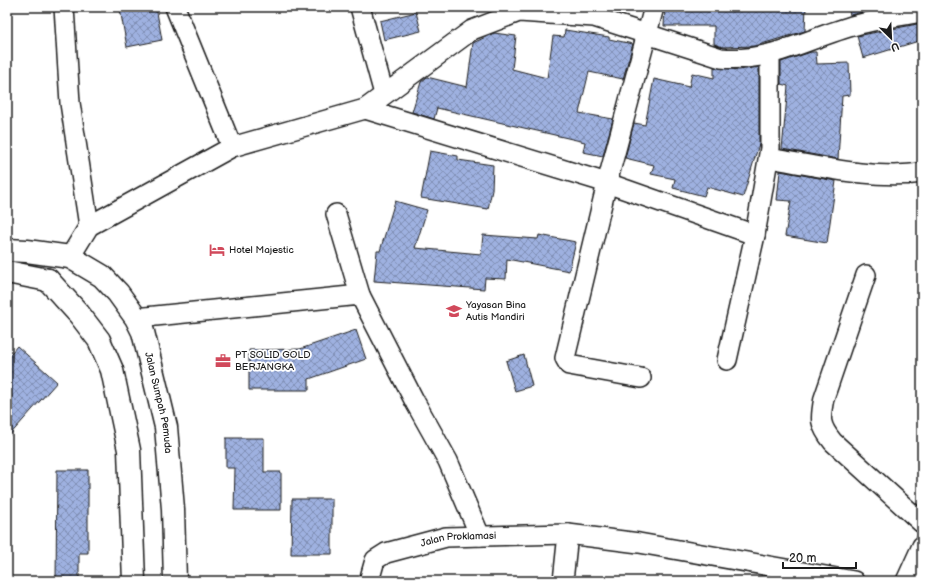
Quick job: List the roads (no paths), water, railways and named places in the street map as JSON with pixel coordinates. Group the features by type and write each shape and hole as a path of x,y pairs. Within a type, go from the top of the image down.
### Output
{"main road":[{"path":"7,250 27,251 70,257"},
{"path":"48,280 70,257"},
{"name":"Jalan Sumpah Pemuda","path":"70,257 102,276 118,293 136,318 143,332 166,427 173,509 175,581"},
{"path":"7,272 48,280 99,340 112,370 129,450 134,581"}],"street":[{"path":"64,7 70,103 89,226"},
{"path":"175,7 232,148"},
{"path":"360,7 384,94"},
{"path":"641,378 569,365 565,361 607,183 654,7"},
{"path":"70,257 89,226 232,148 365,109 472,30 519,12 594,17 721,58 739,60 770,54 856,25 922,12"},
{"path":"727,360 755,235 769,158 770,54"},
{"path":"365,109 607,183 755,235"},
{"path":"769,158 851,171 902,176 922,173"},
{"path":"336,214 360,295 415,402 448,461 480,536"},
{"path":"866,275 824,398 820,419 824,431 833,442 922,524"},
{"path":"136,318 360,295"},
{"path":"563,581 568,534"},
{"name":"Jalan Proklamasi","path":"369,581 369,576 375,560 386,553 446,537 568,534 639,543 854,581"},
{"path":"906,581 922,546"}],"place":[{"name":"Hotel Majestic","path":"217,250"},
{"name":"Yayasan Bina Autis Mandiri","path":"454,311"},
{"name":"PT SOLID GOLD BERJANGKA","path":"223,361"}]}
